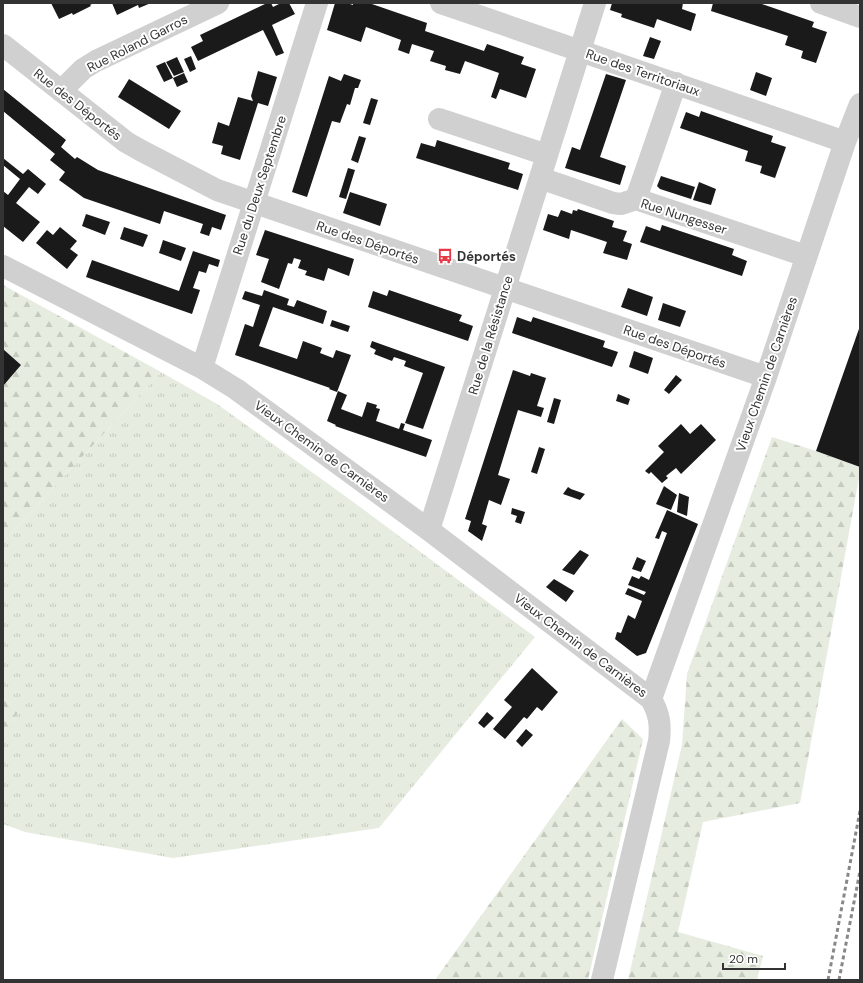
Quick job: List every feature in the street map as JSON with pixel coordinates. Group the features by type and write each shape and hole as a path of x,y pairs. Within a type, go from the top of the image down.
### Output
{"street":[{"name":"Rue du Deux Septembre","path":"202,368 317,3"},
{"name":"Rue des Territoriaux","path":"441,3 845,142"},
{"name":"Rue de la Résistance","path":"429,530 595,3"},
{"path":"821,3 860,16"},
{"name":"Rue Roland Garros","path":"61,91 83,69 96,61 206,6"},
{"name":"Rue des Déportés","path":"3,45 113,132 140,150 204,184 253,203 766,377"},
{"path":"636,200 676,83"},
{"name":"Vieux Chemin de Carnières","path":"3,266 202,368 250,398 429,530 651,699 766,377 845,142 860,104"},
{"path":"439,119 547,155"},
{"name":"Rue Nungesser","path":"540,178 613,203 621,204 636,200 806,256"},
{"path":"602,980 660,741 660,719 657,709 651,699"}],"green space":[{"path":"3,285 161,372 3,542"},
{"path":"161,372 217,404 352,501 535,637 379,828 173,858 25,832 3,824 3,730 19,712 3,698 3,542"},
{"path":"772,437 860,467 860,472 800,803 703,822 678,932 763,956 757,980 628,980 682,745 687,674"},
{"path":"3,698 19,712 3,730"},
{"path":"622,719 643,739 588,980 435,980"}],"building":[{"path":"51,3 94,3 73,15 72,13 59,19"},
{"path":"112,3 151,3 139,8 138,5 117,15"},
{"path":"267,3 271,3 273,7 281,3 289,3 295,14 272,25 284,53 276,56 263,30 198,61 191,47 203,41 200,35"},
{"path":"335,3 347,3 353,5 353,3 369,3 427,23 425,31 484,51 487,44 524,57 521,64 536,69 526,98 500,89 496,99 491,97 499,73 465,61 460,74 445,70 446,66 430,61 434,51 412,44 409,54 398,50 401,40 366,27 361,42 327,30"},
{"path":"612,3 683,3 682,9 696,14 691,31 657,19 654,28 621,17 622,14 610,10"},
{"path":"713,3 759,3 814,22 812,27 827,32 816,63 801,58 803,51 785,45 788,36 711,11"},
{"path":"650,37 661,41 654,59 643,56"},
{"path":"191,56 196,69 190,72 184,59"},
{"path":"177,57 184,72 174,76 166,62"},
{"path":"165,62 173,78 164,82 156,66"},
{"path":"258,71 277,77 268,106 258,103 240,160 221,154 223,146 212,143 218,122 229,126 238,97 253,101 251,96"},
{"path":"756,72 772,78 766,96 750,90"},
{"path":"184,73 188,82 177,87 173,78"},
{"path":"344,74 361,80 358,88 355,88 350,105 347,104 340,123 332,121 307,197 292,192 329,76 341,81"},
{"path":"606,74 626,80 600,157 626,166 620,185 565,168 572,147 580,150"},
{"path":"129,79 181,111 169,129 118,97"},
{"path":"3,89 66,140 61,147 75,159 77,157 98,170 226,215 221,230 212,227 209,236 200,233 203,224 164,211 160,224 84,198 59,180 65,172 50,160 55,154 3,111"},
{"path":"371,98 378,100 370,125 363,123"},
{"path":"701,111 773,136 771,142 786,147 775,178 760,173 762,166 745,161 748,151 680,128 686,112 699,117"},
{"path":"359,136 366,138 358,163 351,160"},
{"path":"437,140 510,163 508,169 523,174 518,190 416,158 421,143 435,147"},
{"path":"3,158 23,174 28,169 46,184 38,194 29,187 16,203 40,222 23,242 3,226 3,191 8,195 20,179 3,165"},
{"path":"348,168 355,170 346,199 339,197"},
{"path":"661,176 695,187 691,199 660,189 657,186"},
{"path":"699,182 716,189 711,205 693,200"},
{"path":"350,192 387,204 380,226 343,213"},
{"path":"578,209 614,221 612,227 627,231 623,241 632,244 627,260 603,253 607,242 571,230 569,239 543,230 548,214 558,217 561,210 572,214 573,210 577,211"},
{"path":"86,214 110,222 105,235 82,226"},
{"path":"662,225 734,249 732,255 747,261 742,276 640,242 646,226 660,231"},
{"path":"60,227 77,241 70,249 78,255 67,269 36,243 47,230 53,235"},
{"path":"124,227 148,235 143,247 120,239"},
{"path":"265,230 354,259 349,276 328,268 324,281 305,275 307,271 298,268 301,260 294,258 292,264 288,263 279,289 261,282 269,259 256,255"},
{"path":"163,240 186,248 181,261 159,253"},
{"path":"193,251 220,260 218,267 209,264 206,273 199,271 193,288 200,290 192,314 86,277 92,260 179,291"},
{"path":"628,288 653,297 647,316 621,307"},
{"path":"264,290 289,299 287,305 294,307 297,300 327,311 323,324 273,307 259,346 297,359 303,341 322,348 320,353 333,358 336,350 351,355 337,392 329,389 330,388 235,355 245,324 253,327 260,305 242,299 245,291 262,296"},
{"path":"389,290 462,315 459,321 473,326 468,341 368,307 373,291 387,296"},
{"path":"663,303 686,311 680,327 658,320"},
{"path":"517,317 531,322 533,317 605,341 603,347 618,352 612,367 512,333"},
{"path":"332,320 350,326 348,332 330,326"},
{"path":"860,326 860,467 816,451"},
{"path":"372,341 445,367 423,429 405,423 423,373 404,366 406,361 394,357 392,361 374,354 376,350 370,347"},
{"path":"3,349 21,365 3,386"},
{"path":"634,351 653,358 648,374 629,367"},
{"path":"513,370 530,376 531,373 546,378 537,406 544,408 541,417 518,410 498,475 510,479 501,505 489,500 482,524 487,526 482,541 468,531 471,521 465,519"},
{"path":"676,375 682,380 669,394 664,390"},
{"path":"338,391 347,395 341,409 362,417 367,402 377,405 376,408 380,409 376,421 399,429 401,423 405,424 403,430 432,440 426,457 335,426 336,425 327,421"},
{"path":"618,394 630,399 628,405 616,401"},
{"path":"554,398 561,400 554,424 547,422"},
{"path":"681,424 690,434 701,424 716,440 681,474 676,468 666,476 668,478 662,483 651,472 649,474 645,471 664,452 658,446"},
{"path":"539,447 545,449 537,474 531,472"},
{"path":"664,486 677,495 671,510 656,504"},
{"path":"568,487 585,494 580,500 563,494"},
{"path":"679,493 689,497 687,516 677,512"},
{"path":"512,508 525,512 521,524 515,522 517,516 511,514"},
{"path":"667,510 698,524 646,653 637,656 615,639 617,632 621,633 628,615 635,619 642,601 625,594 628,588 644,595 646,592 628,585 632,576 639,579 641,576 649,580 667,533 662,531 659,539 655,538"},
{"path":"580,550 589,555 574,575 562,570"},
{"path":"637,557 646,561 641,572 632,569"},
{"path":"554,579 574,591 566,602 546,587"},
{"path":"532,668 558,692 542,711 537,707 527,719 524,717 505,739 493,729 512,707 504,700"},
{"path":"487,712 494,718 484,728 478,723"},
{"path":"526,729 533,735 522,747 516,741"}],"railway":[{"path":"828,980 860,811"},
{"path":"839,980 860,871"}],"place":[{"name":"Déportés","path":"445,256"}]}
